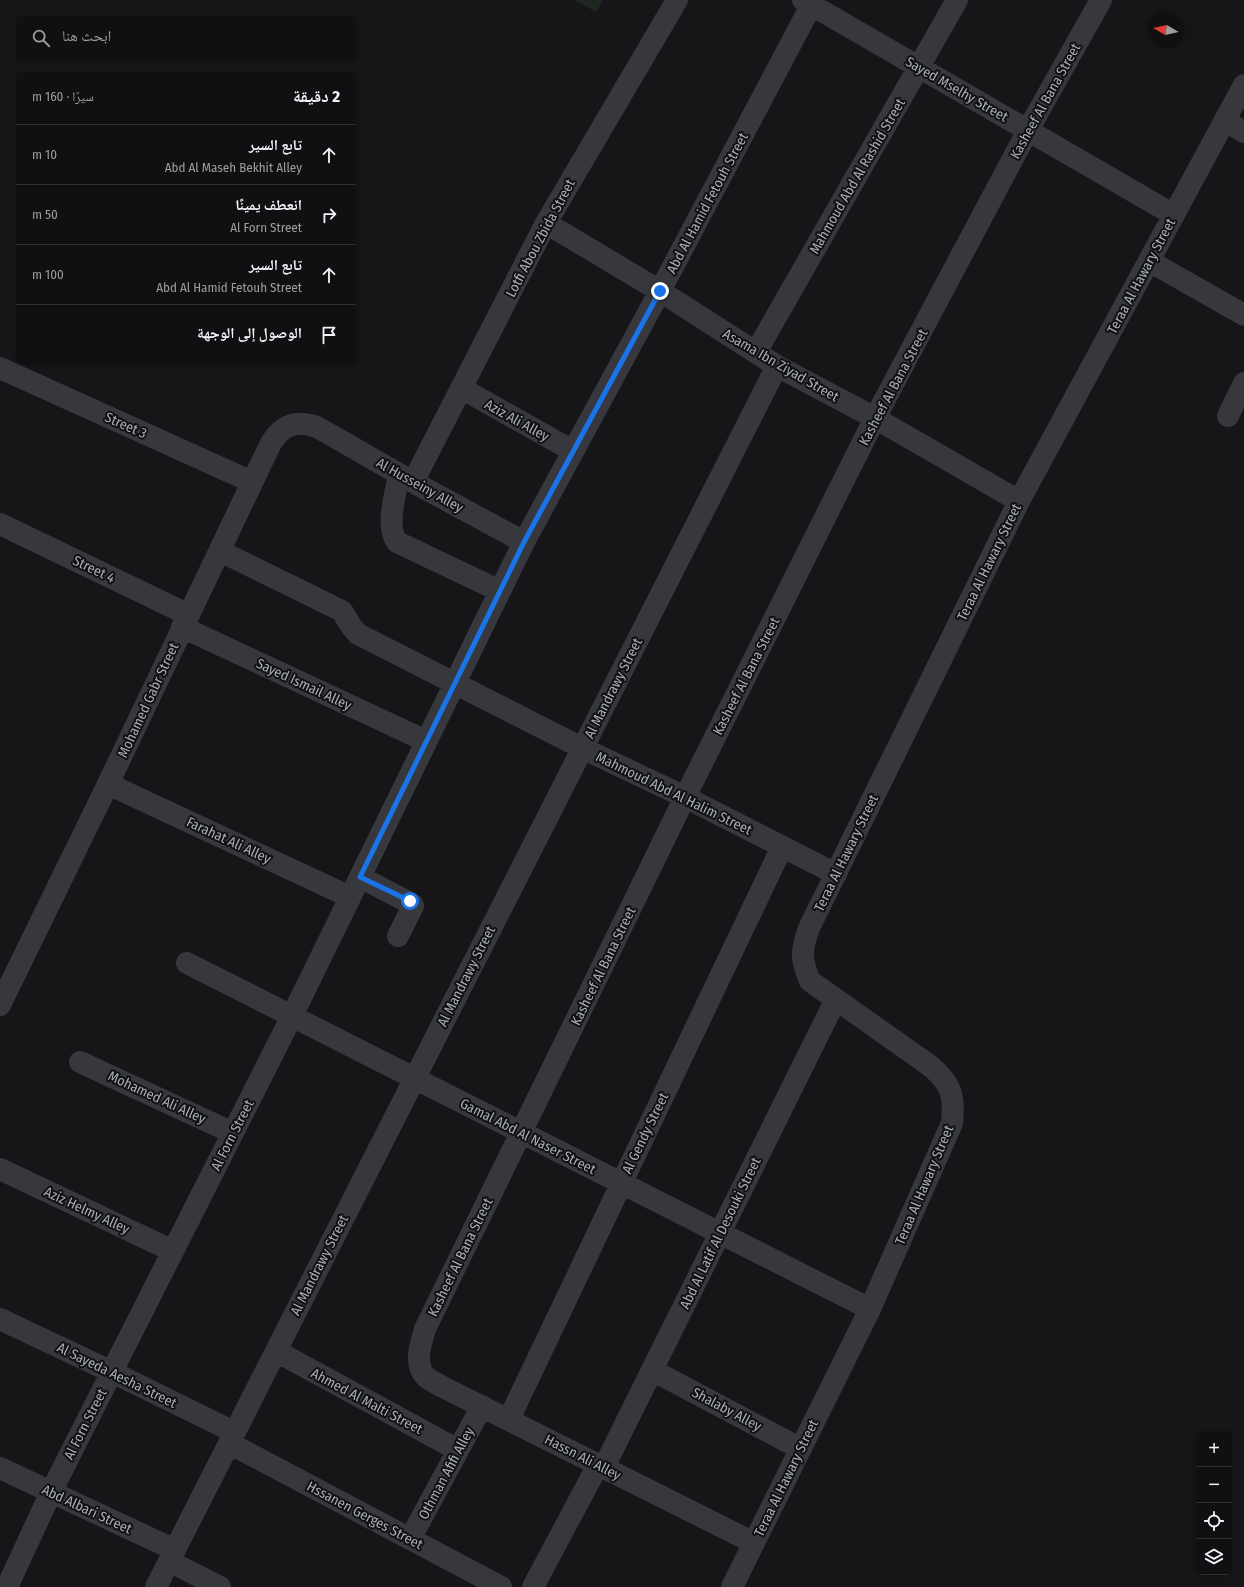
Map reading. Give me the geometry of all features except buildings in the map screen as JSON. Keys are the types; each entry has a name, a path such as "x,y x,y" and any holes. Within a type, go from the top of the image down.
{"street":[{"name":"Lotfi Abou Zbida Street","path":"500,591 397,542 392,536 391,525 406,478 461,388 546,223 676,0"},
{"name":"Mahmoud Abd Al Rashid Street","path":"756,352 958,0"},
{"name":"Kasheef Al Bana Street","path":"419,1363 419,1348 426,1329 685,798 875,418 1028,130 1101,0"},
{"name":"Sayed Mselhy Street","path":"809,2 1174,215"},
{"name":"Abd Al Hamid Fetouh Street","path":"455,683 524,542 660,291 809,2"},
{"name":"Teraa Al Hawary Street","path":"732,1587 870,1309 952,1123 954,1107 950,1090 942,1076 929,1065 810,981 803,964 803,946 805,940 1019,501 1244,85"},
{"path":"1225,121 1244,132"},
{"name":"Asama Ibn Ziyad Street","path":"546,223 660,291 777,366 875,418 1019,501"},
{"path":"1149,261 1244,315"},
{"name":"Al Mandrawy Street","path":"156,1587 777,366"},
{"name":"Street 3","path":"0,368 252,482"},
{"path":"1228,416 1244,384"},
{"name":"Aziz Ali Alley","path":"461,388 573,451"},
{"name":"Mohamed Gabr Street","path":"0,1005 108,784 271,443 276,434 285,427 296,424 306,424 317,427"},
{"name":"Al Husseiny Alley","path":"317,427 406,478 524,542"},
{"name":"Street 4","path":"0,524 186,621"},
{"name":"Mahmoud Abd Al Halim Street","path":"220,551 342,611 358,634 582,748 836,874"},
{"name":"Sayed Ismail Alley","path":"186,621 426,741"},
{"name":"Al Forn Street","path":"7,1587 51,1492 292,1016 455,683"},
{"name":"Farahat Ali Alley","path":"108,784 350,897"},
{"name":"Al Gendy Street","path":"509,1420 782,846"},
{"path":"360,877 412,904 398,936"},
{"name":"Gamal Abd Al Naser Street","path":"187,963 870,1309"},
{"name":"Abd Al Latif Al Desouki Street","path":"533,1587 601,1466 652,1370 836,999"},
{"name":"Mohamed Ali Alley","path":"80,1062 233,1133"},
{"name":"Aziz Helmy Alley","path":"0,1169 173,1251"},
{"name":"Al Sayeda Aesha Street","path":"0,1319 112,1372 232,1438"},
{"name":"Ahmed Al Malti Street","path":"276,1352 458,1450"},
{"name":"Hassn Ali Alley","path":"419,1363 426,1377 754,1543"},
{"name":"Shalaby Alley","path":"652,1370 801,1448"},
{"name":"Othman Afifi Alley","path":"410,1539 482,1406"},
{"name":"Hssanen Gerges Street","path":"232,1438 410,1539 501,1587"},
{"name":"Abd Albari Street","path":"0,1468 51,1492 172,1556 220,1587"}],"shaded area":[{"path":"574,0 603,0 596,12"}],"route":[{"path":"410,901 360,877 524,542 660,291"}]}
